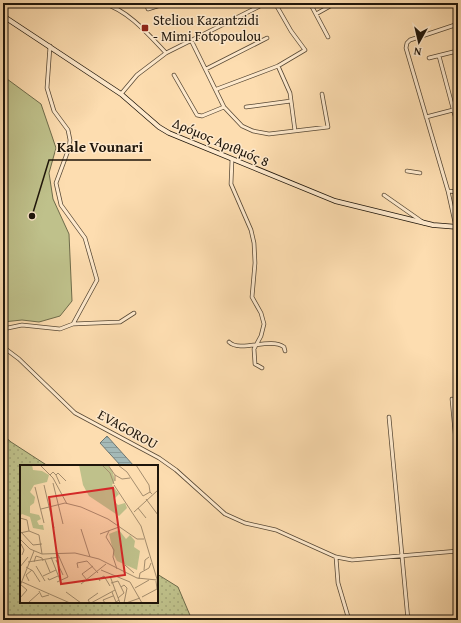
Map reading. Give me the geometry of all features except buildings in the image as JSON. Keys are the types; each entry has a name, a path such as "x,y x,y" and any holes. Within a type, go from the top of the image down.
{"street":[{"path":"102,3 108,4 141,27 166,54"},
{"path":"146,3 148,8 168,3"},
{"path":"121,94 137,75 166,54 266,3"},
{"path":"217,89 278,66 304,50 275,3"},
{"path":"310,3 328,37"},
{"path":"316,14 332,5"},
{"name":"Δρόμος Αριθμός 8","path":"3,16 121,94 159,127 169,133 335,201 424,223 457,227"},
{"path":"457,227 448,191 406,48 407,43 410,40 458,24"},
{"path":"206,69 267,38"},
{"path":"191,40 217,89 224,107 242,126 253,131 269,134 328,127 322,94"},
{"path":"50,46 47,88 54,112 68,130 70,140 69,148 56,183 64,210 85,238 91,265 97,280 73,324"},
{"path":"429,58 453,52"},
{"path":"439,56 458,127"},
{"path":"278,66 291,101 295,131"},
{"path":"174,75 197,115 202,116 224,107"},
{"path":"246,107 291,101"},
{"path":"426,117 453,110"},
{"path":"232,158 231,184 251,230 254,243 255,263 252,297 261,313 264,324 261,336 254,349 254,361 262,368"},
{"path":"407,171 420,173"},
{"path":"448,191 458,192"},
{"path":"384,195 424,223"},
{"path":"3,329 22,325 60,329 73,324 120,322 134,313"},
{"path":"229,342 234,344 256,345 262,343 279,345 284,347 285,351"},
{"name":"EVAGOROU","path":"3,347 19,360 75,413 159,458 176,470 225,514 245,523 276,530 336,558 352,560 402,557 458,551"},
{"path":"452,399 458,464"},
{"path":"389,417 408,620"},
{"path":"336,558 338,583 349,620"}],"green space":[{"path":"3,76 41,104 56,148 49,173 53,199 69,234 72,301 60,316 39,322 22,320 3,322"},
{"path":"3,435 11,442 46,465 20,465 20,603 158,603 158,575 178,587 192,620 3,620"}],"shaded area":[{"path":"107,436 133,465 120,465 100,443"}],"place":[{"name":"Steliou Kazantzidi - Mimi Fotopoulou","path":"145,28"},
{"name":"Kale Vounari","path":"32,216"}]}
